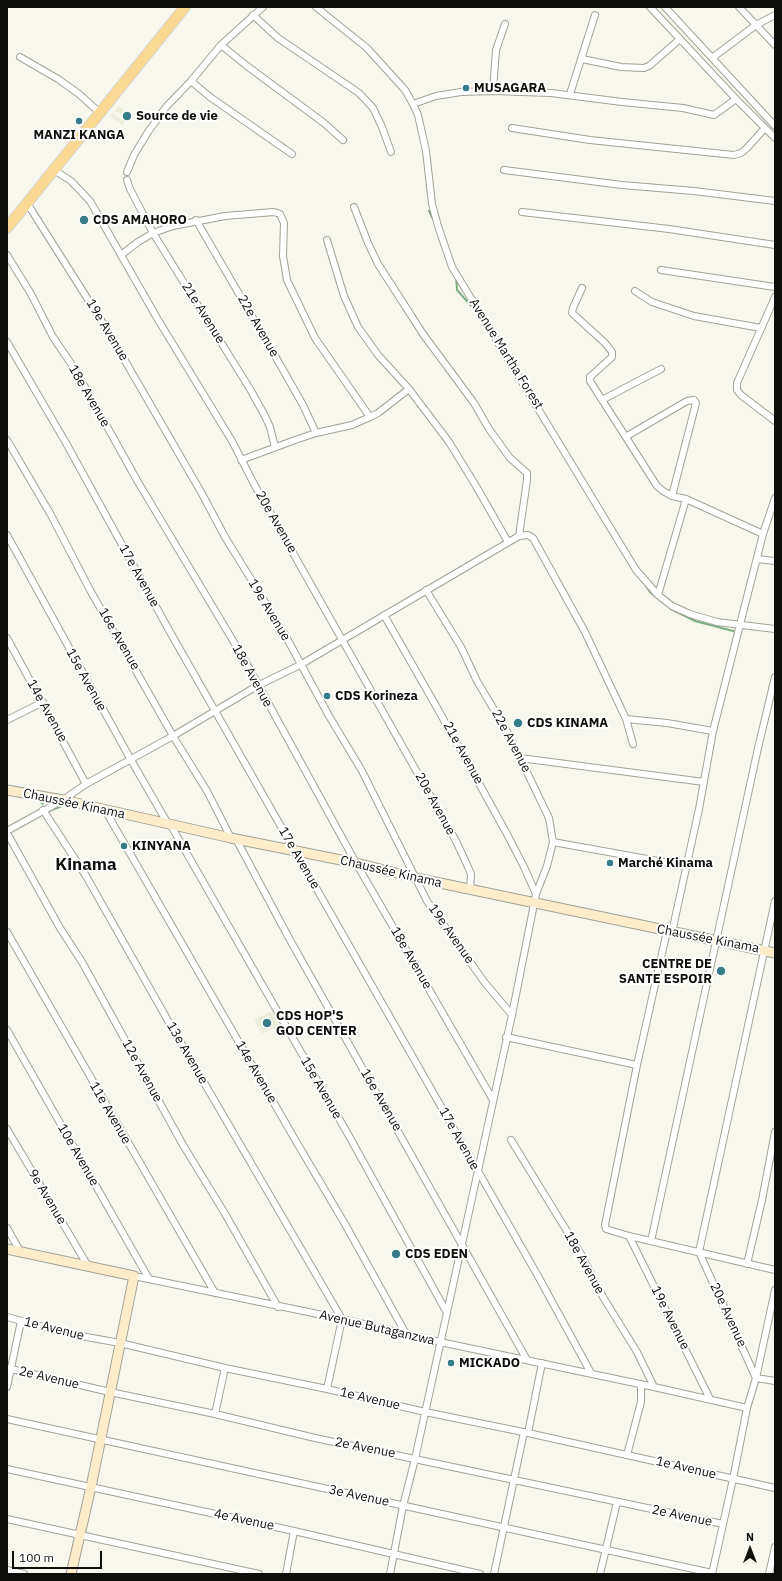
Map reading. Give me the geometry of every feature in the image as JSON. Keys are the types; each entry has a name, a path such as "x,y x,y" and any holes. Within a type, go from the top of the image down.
{"main road":[{"path":"7,228 185,7"}],"street":[{"path":"127,172 134,155 166,107 191,81 221,45 263,7"},
{"name":"Avenue Martha Forest","path":"316,7 368,48 405,90 413,104 418,115 426,151 432,204 452,267 636,570 658,595 672,606 690,614 717,622 739,626 775,629"},
{"path":"650,7 736,99 775,138"},
{"path":"665,7 775,126"},
{"path":"739,7 775,45"},
{"path":"712,58 756,25 775,14"},
{"path":"253,15 278,38 359,93 373,108 391,152"},
{"path":"570,94 595,15"},
{"path":"493,91 496,50 505,24"},
{"path":"582,59 621,67 644,68 649,66 680,39"},
{"path":"221,45 324,123 343,140"},
{"path":"20,57 58,79 100,112"},
{"path":"191,81 222,106 292,154"},
{"path":"413,104 448,93 493,91 570,94 622,102 683,108 714,115 736,99"},
{"path":"512,128 590,140 734,155 741,153 747,148 765,128"},
{"name":"20e Avenue","path":"54,170 71,180 90,200 157,318 232,441 241,460 462,854 471,874 470,890"},
{"path":"504,170 622,185 694,191 775,201"},
{"name":"21e Avenue","path":"127,180 130,189 153,233 250,389 270,427 275,447"},
{"name":"19e Avenue","path":"27,203 106,328 201,492 225,537 284,633 300,665 362,771 428,901 485,983 512,1015"},
{"path":"354,207 378,264 402,302 470,397 489,429 510,458 526,473 527,480 519,536"},
{"path":"121,255 153,233 196,220 267,212 280,214 284,223 283,256 287,280 315,338 370,417"},
{"path":"522,212 629,224 775,245"},
{"name":"22e Avenue","path":"196,220 303,405 316,433"},
{"path":"327,240 344,296 358,328 378,355 409,389 449,442 508,542"},
{"name":"18e Avenue","path":"7,255 31,294 53,337 76,371 138,482 244,659 356,863 493,1100"},
{"path":"661,270 775,288"},
{"path":"582,288 572,313 605,343 612,352 612,357 590,377 590,381 657,486 672,496 686,499 763,534"},
{"path":"635,291 652,302 694,316 761,328"},
{"path":"775,297 737,383 738,390 741,395 775,421"},
{"name":"17e Avenue","path":"7,342 66,443 151,598 294,851 538,1276 591,1373"},
{"path":"602,400 661,369"},
{"path":"241,460 316,433 352,424 370,417 378,413 409,389"},
{"path":"626,436 687,401 694,400 696,403 672,496"},
{"name":"16e Avenue","path":"7,440 51,515 90,590 173,736 207,790 527,1360"},
{"path":"658,595 686,499"},
{"path":"774,501 763,534 758,559 739,626 713,731 686,866 637,1065 605,1225 606,1229 629,1236 775,1270"},
{"name":"15e Avenue","path":"7,534 131,760 349,1136 446,1311"},
{"path":"7,833 44,812 86,784 131,760 258,686 300,665 519,536 528,535 533,538 585,632 626,719 632,744"},
{"path":"758,559 775,561"},
{"name":"22e Avenue","path":"390,1574 446,1311 512,1015 535,898 547,866 553,842 549,818 509,735 426,590"},
{"name":"21e Avenue","path":"384,615 507,834 524,867 535,898"},
{"name":"14e Avenue","path":"7,638 43,702 86,784"},
{"path":"651,1241 758,748 775,677"},
{"path":"7,720 43,702"},
{"path":"626,719 667,723 713,731"},
{"path":"520,758 704,782"},
{"name":"Chaussée Kinama","path":"7,790 63,800 234,839 356,863 470,890 535,898 669,931 775,953"},
{"name":"14e Avenue","path":"105,810 345,1224 406,1334"},
{"name":"13e Avenue","path":"44,812 86,876 171,1026 342,1319"},
{"name":"12e Avenue","path":"7,833 48,908 82,962 183,1145 224,1212 278,1307"},
{"path":"553,842 686,866"},
{"path":"699,1252 760,976 763,950 775,901"},
{"name":"11e Avenue","path":"7,932 215,1293"},
{"name":"10e Avenue","path":"7,1030 148,1280"},
{"path":"506,1037 637,1065"},
{"name":"9e Avenue","path":"7,1129 88,1266"},
{"path":"748,1264 775,1132"},
{"name":"18e Avenue","path":"511,1140 581,1254 603,1297 637,1352 654,1387"},
{"path":"7,1228 20,1251"},
{"name":"19e Avenue","path":"629,1236 710,1399"},
{"name":"Avenue Butaganzwa","path":"7,1248 148,1280 342,1319 440,1342 591,1373 747,1408"},
{"name":"20e Avenue","path":"699,1252 756,1378"},
{"path":"71,1574 91,1487 134,1276"},
{"path":"712,1574 747,1408 756,1378 775,1290"},
{"name":"1e Avenue","path":"7,1317 70,1334 775,1488"},
{"path":"327,1389 342,1319"},
{"path":"7,1387 9,1368 21,1321"},
{"path":"494,1574 542,1363"},
{"name":"2e Avenue","path":"9,1368 315,1438 723,1524"},
{"path":"215,1414 225,1368"},
{"path":"756,1378 775,1381"},
{"path":"627,1455 641,1402 641,1384"},
{"name":"3e Avenue","path":"7,1419 712,1574"},
{"name":"4e Avenue","path":"7,1470 294,1531 480,1574"},
{"path":"600,1574 617,1502"},
{"path":"7,1519 259,1574"},
{"path":"286,1574 294,1531"},
{"path":"769,1574 775,1547"},
{"path":"7,1570 24,1574"}],"shaded area":[{"name":"Source de vie","path":"119,106 131,116 122,125 110,116 113,113 122,120 125,117 115,111"},
{"name":"CDS HOP'S GOD CENTER","path":"272,1011 279,1025 262,1034 254,1020"}],"waterway":[{"path":"429,211 433,219"},
{"path":"456,276 457,290 474,309"},
{"path":"644,583 650,592 657,598"},
{"path":"671,609 695,621 737,632"},
{"path":"37,799 43,804"},
{"path":"49,811 67,804"}],"place":[{"name":"MUSAGARA","path":"466,88"},
{"name":"Source de vie","path":"127,116"},
{"name":"MANZI KANGA","path":"79,121"},
{"name":"CDS AMAHORO","path":"84,220"},
{"name":"CDS Korineza","path":"327,696"},
{"name":"CDS KINAMA","path":"518,723"},
{"name":"KINYANA","path":"124,846"},
{"name":"Marché Kinama","path":"610,863"},
{"name":"CENTRE DE SANTE ESPOIR","path":"721,971"},
{"name":"CDS HOP'S GOD CENTER","path":"267,1023"},
{"name":"CDS EDEN","path":"396,1254"},
{"name":"MICKADO","path":"451,1363"}],"district":[{"name":"Kinama","path":"86,865"}]}
